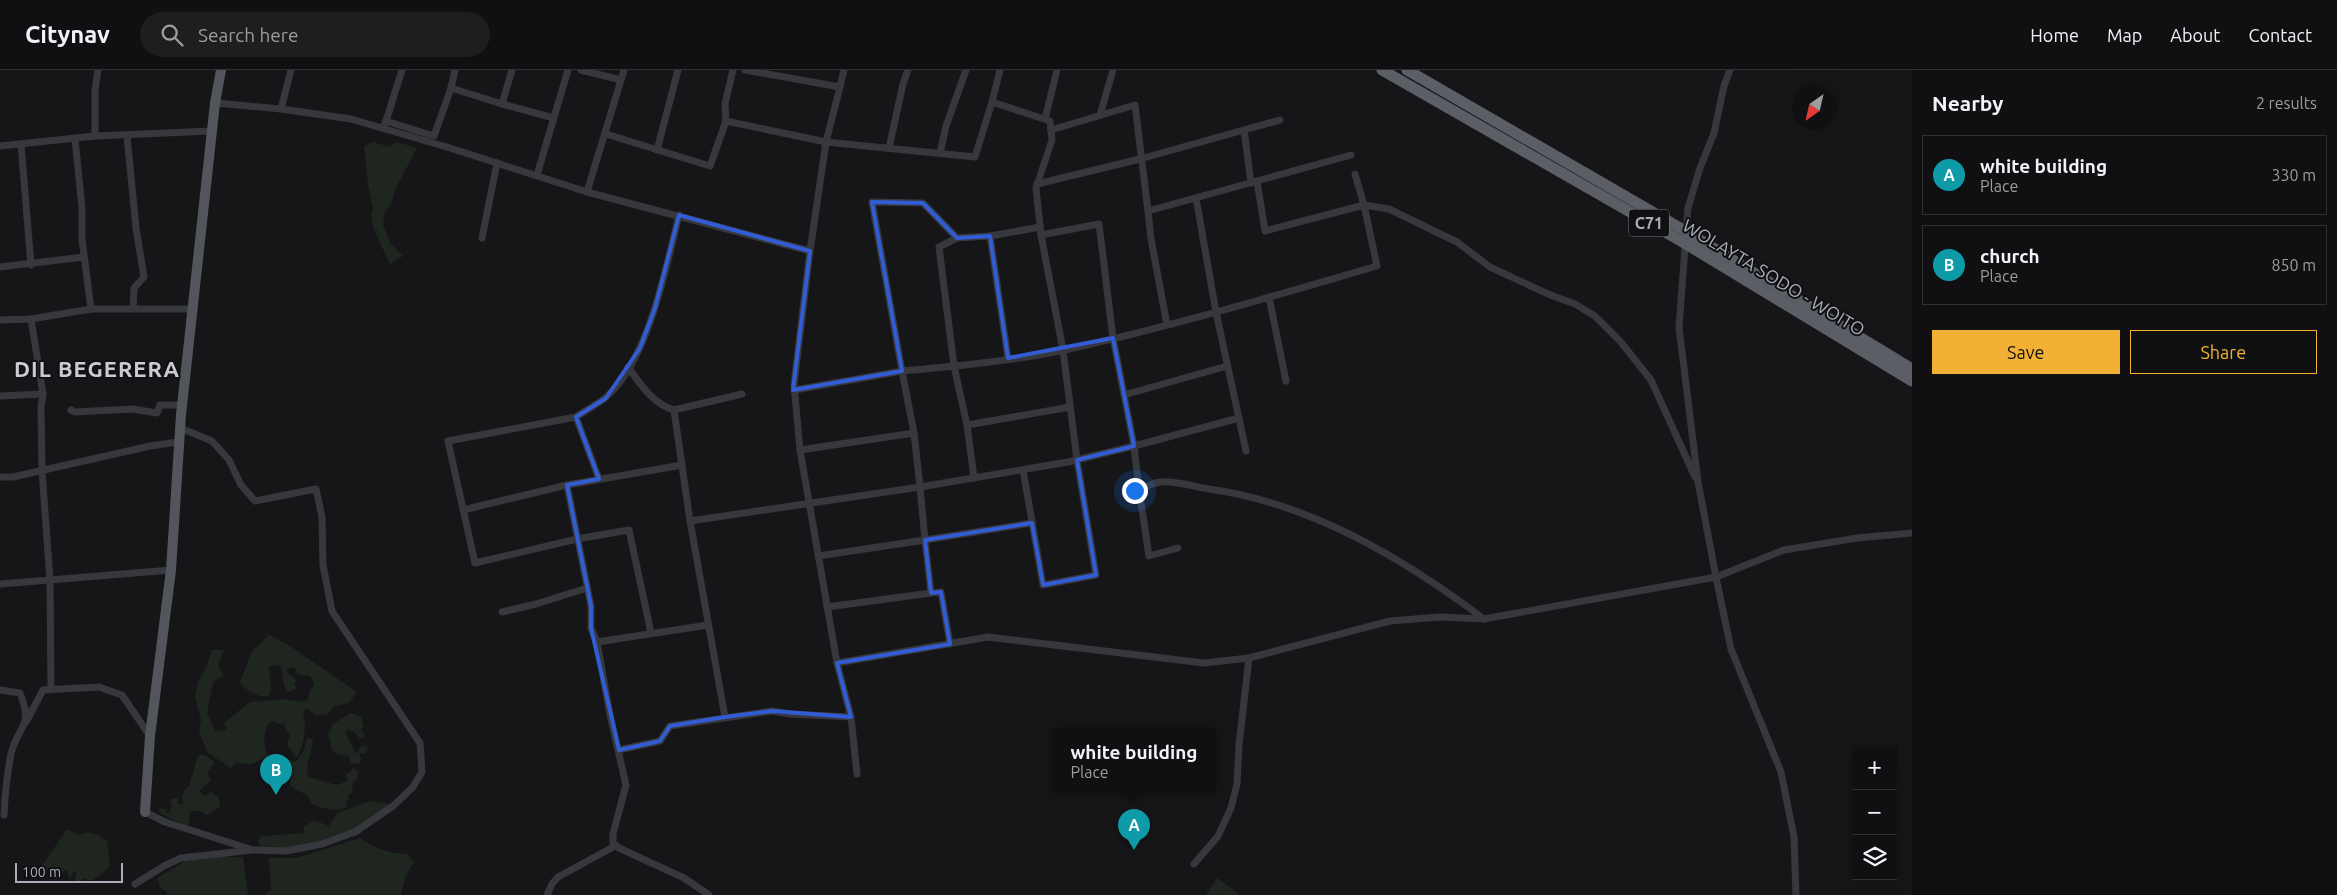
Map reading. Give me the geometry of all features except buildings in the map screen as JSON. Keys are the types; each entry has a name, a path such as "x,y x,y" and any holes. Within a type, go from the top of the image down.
{"highway":[{"name":"WOLAYTA SODO - WOITO","path":"1382,70 1686,244 1912,381"},
{"name":"WOLAYTA SODO - WOITO","path":"1407,70 1687,232 1912,369"}],"main road":[{"path":"146,812 150,736 171,570 178,442 194,309 195,276 214,103 221,70"}],"street":[{"path":"95,136 95,90 98,70"},
{"path":"281,109 291,70"},
{"path":"384,124 402,70"},
{"path":"214,103 334,116 384,124 434,136 451,88 455,70"},
{"path":"502,104 512,70"},
{"path":"537,175 568,70"},
{"path":"581,70 621,80"},
{"path":"587,192 624,70"},
{"path":"656,150 678,70"},
{"path":"606,134 710,166 726,121 725,104 733,70"},
{"path":"745,70 778,73 840,87"},
{"path":"844,70 826,142 810,251 794,384 800,450 837,664 851,717 857,774"},
{"path":"890,148 903,84 908,70"},
{"path":"940,154 946,126 966,70"},
{"path":"726,121 826,142 975,157 1000,70"},
{"path":"1045,119 1057,70"},
{"path":"1100,115 1113,70"},
{"path":"1730,70 1724,86 1714,133 1700,168 1688,208 1678,327 1698,482 1716,577 1731,649 1781,772 1794,838 1796,895"},
{"path":"451,88 554,118"},
{"path":"992,102 1050,120 1052,140 1037,184 1041,231 1063,350 1076,460 1096,576 1043,585 1024,470"},
{"path":"1051,130 1135,104 1140,159 1151,239 1167,325"},
{"path":"1037,184 1140,159 1280,120"},
{"path":"384,124 587,192 810,251"},
{"path":"1244,130 1265,232 1364,205 1389,209 1457,242 1490,267 1548,294 1575,304 1595,316 1620,341 1651,380 1698,482"},
{"path":"0,146 95,136 212,131"},
{"path":"127,136 136,228 144,277 134,288 133,308"},
{"path":"75,139 82,201 82,239 91,309"},
{"path":"21,144 31,265"},
{"path":"1148,211 1352,155"},
{"path":"482,238 497,163"},
{"path":"795,390 902,371 954,366 1063,350 1216,312 1377,266 1364,205 1355,174"},
{"path":"1196,198 1216,312 1246,451"},
{"path":"931,593 914,433 872,202 923,203 957,238"},
{"path":"651,633 629,530 577,539 475,563 448,441 576,417 606,398 640,348 655,308 679,215"},
{"path":"974,478 967,425 954,366 938,247 957,238 1100,224 1112,338 1134,446 1149,556 1178,548"},
{"path":"990,236 1008,358"},
{"path":"0,267 31,265 84,257"},
{"path":"1269,297 1286,381"},
{"path":"0,320 31,319 91,309 194,309"},
{"path":"31,319 43,394 40,407 42,471 50,580 51,690"},
{"path":"1124,395 1227,366"},
{"path":"628,367 642,387 654,399 664,407 674,410 742,394"},
{"path":"0,396 43,394"},
{"path":"71,410 75,412 132,409 157,413 160,405 182,405"},
{"path":"967,425 1070,407"},
{"path":"674,410 690,521 725,717"},
{"path":"576,417 599,479"},
{"path":"690,521 1024,470 1134,446 1238,418"},
{"path":"135,884 180,858 253,850 295,849 322,844 355,832 393,806 414,787 422,772 420,743 332,612 323,565 322,518 316,489 255,501 241,485 229,460 212,441 180,428"},
{"path":"800,450 914,433"},
{"path":"0,477 13,478 150,446 178,442"},
{"path":"463,510 567,485 682,466"},
{"path":"1139,489 1162,482 1171,483 1245,494 1299,512 1387,554 1445,590 1484,619"},
{"path":"567,485 591,606 591,628 597,642 610,715 626,785 613,834 615,846"},
{"path":"818,556 1032,523"},
{"path":"837,664 988,637 1204,663 1250,658 1390,621 1440,617 1484,619 1716,577 1784,550 1857,538 1912,533"},
{"path":"0,584 171,570"},
{"path":"502,612 587,588"},
{"path":"827,607 941,592 950,644"},
{"path":"597,642 708,625"},
{"path":"1194,864 1218,836 1233,800 1237,784 1239,745 1250,658"},
{"path":"4,815 6,784 12,751 43,690 99,687 122,694 150,736"},
{"path":"0,690 20,693 26,708 26,722"},
{"path":"619,750 660,741 670,726 725,717 772,711 790,714 851,717"},
{"path":"146,812 165,822 253,850"},
{"path":"547,895 558,877 615,846"},
{"path":"615,846 684,878 709,895"}],"highlighted area":[{"path":"872,202 923,203 957,238 990,236 1008,358 1113,338 1134,446 1077,460 1096,575 1043,585 1032,523 925,540 931,593 941,592 950,644 837,663 851,717 772,711 725,717 670,726 660,741 619,750 591,628 591,606 567,485 599,479 576,417 606,398 640,348 655,308 679,215 810,251 793,390 902,371"}],"shaded area":[{"path":"373,142 390,147 397,142 417,148 396,188 391,204 385,212 383,225 390,243 403,256 390,264 373,228 371,216 373,208 368,185 364,146"},
{"path":"269,635 287,644 357,692 349,703 334,706 328,714 315,715 307,708 303,712 305,723 304,735 297,758 287,745 290,736 283,723 279,724 272,720 266,728 264,737 268,757 251,764 236,763 231,768 208,753 199,732 201,721 195,696 198,681 207,666 212,649 224,650 218,665 224,676 213,682 207,713 215,731 227,730 224,723 250,702 283,699 301,702 308,700 314,683 310,676 298,674 294,667 287,668 287,672 296,680 294,685 297,688 288,692 284,686 281,666 278,665 269,667 271,688 269,696 257,695 249,691 240,682 252,651"},
{"path":"351,713 361,717 364,728 361,729 365,736 360,739 355,732 347,729 345,732 356,754 362,745 364,747 366,745 368,749 365,754 359,753 361,760 358,764 351,763 348,756 337,754 331,749 328,737 329,730 332,728 331,725"},
{"path":"307,738 313,739 307,768 308,777 337,785 347,781 346,774 352,771 352,767 358,772 357,780 354,780 351,789 354,791 348,795 349,799 345,804 347,807 333,810 316,806 312,804 308,796 290,786 292,771 285,769 284,766 290,760 296,762 304,750"},
{"path":"198,755 205,755 215,762 207,773 211,780 199,791 205,796 211,792 219,798 220,806 207,815 201,811 190,811 189,824 186,826 158,812 160,809 167,809 166,812 168,813 172,807 170,799 178,798 178,804 183,804 184,790 189,786"},
{"path":"370,801 389,804 377,816 355,829 330,840 262,850 258,842 261,836 304,833 304,827 314,820 329,826 337,813"},
{"path":"67,829 79,835 87,833 100,836 107,841 110,865 103,873 91,881 84,878 80,883 75,881 76,873 74,871 70,879 66,869 58,878 42,866"},
{"path":"360,838 382,850 407,854 414,862 405,877 401,895 264,895 271,890 269,858 296,858"},
{"path":"220,857 243,857 248,895 167,895 167,892 160,888 158,878 185,861"},
{"path":"1217,878 1239,894 1240,895 1206,895"}],"place":[{"name":"church","path":"276,795"},
{"name":"white building","path":"1134,850"}],"district":[{"name":"DIL BEGERERA","path":"97,368"}]}
